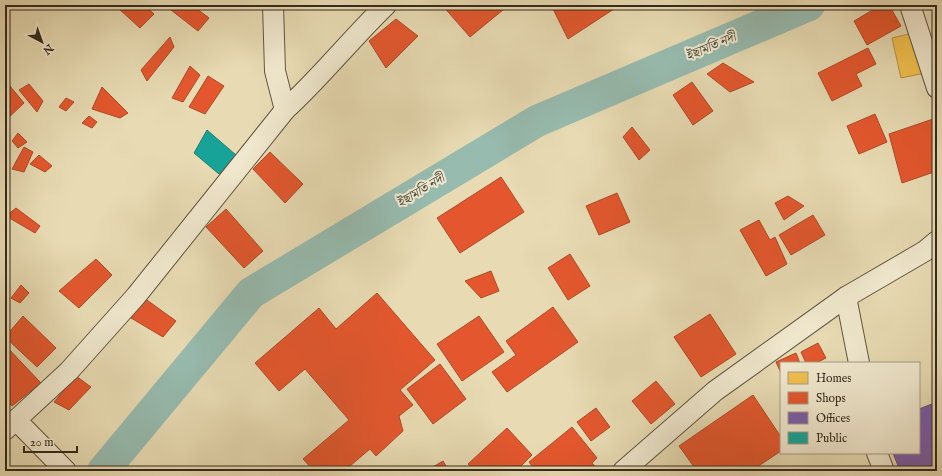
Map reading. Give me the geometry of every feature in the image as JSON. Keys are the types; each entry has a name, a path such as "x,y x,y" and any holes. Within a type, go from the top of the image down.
{"street":[{"path":"273,5 274,71 285,110"},
{"path":"66,471 11,425 69,371 136,296 285,110 306,91 360,30 386,5"},
{"path":"910,5 937,88"},
{"path":"623,471 715,391 846,297 925,251 937,241"},
{"path":"846,297 859,362"},
{"path":"878,454 884,471"}],"building: Homes":[{"path":"913,33 925,73 901,78 892,38"}],"building: Shops":[{"path":"121,5 144,5 154,14 140,28 118,8"},
{"path":"176,5 192,5 209,18 198,31 171,10"},
{"path":"442,5 509,5 470,37"},
{"path":"551,5 620,5 568,39"},
{"path":"881,5 889,5 901,26 867,45 854,21"},
{"path":"396,19 418,36 386,68 369,41"},
{"path":"170,37 174,47 147,81 141,70"},
{"path":"868,48 876,64 856,74 862,86 832,101 818,73"},
{"path":"723,63 754,82 730,92 707,74"},
{"path":"190,66 200,75 183,102 172,98"},
{"path":"208,76 224,86 205,114 189,107"},
{"path":"5,80 24,103 5,121"},
{"path":"692,82 713,111 693,125 673,95"},
{"path":"29,84 43,101 37,112 19,90"},
{"path":"102,87 128,113 120,118 92,109"},
{"path":"66,98 74,102 66,111 59,107"},
{"path":"875,114 887,142 859,154 847,126"},
{"path":"89,116 97,122 92,128 82,123"},
{"path":"936,118 937,171 902,183 889,134"},
{"path":"632,127 650,150 639,160 623,137"},
{"path":"18,133 27,142 18,148 12,141"},
{"path":"24,147 33,152 24,172 12,169"},
{"path":"270,152 303,184 285,203 253,169"},
{"path":"39,155 52,166 45,172 30,164"},
{"path":"501,177 524,212 460,253 437,218"},
{"path":"617,193 630,222 599,235 586,206"},
{"path":"788,196 804,206 784,220 775,203"},
{"path":"16,208 40,226 35,233 6,216"},
{"path":"226,209 263,251 244,268 206,227"},
{"path":"813,215 825,235 791,255 779,235"},
{"path":"759,220 770,240 775,237 787,264 766,276 740,230"},
{"path":"570,254 590,286 568,300 548,268"},
{"path":"96,259 112,275 79,308 59,291"},
{"path":"491,271 499,291 481,298 465,281"},
{"path":"21,285 29,293 20,303 11,298"},
{"path":"377,293 435,360 400,390 413,405 399,416 403,431 376,456 370,449 344,471 314,471 303,459 349,420 305,369 279,391 255,363 319,308 336,329"},
{"path":"144,298 176,321 163,337 126,315"},
{"path":"553,307 578,342 507,392 492,372 516,355 506,341"},
{"path":"710,314 736,354 701,377 674,337"},
{"path":"23,316 56,348 37,367 5,337"},
{"path":"479,316 504,352 462,381 437,344"},
{"path":"818,343 826,358 818,362 806,362 801,352"},
{"path":"5,345 41,383 12,406 5,399"},
{"path":"796,353 800,362 780,362 780,371 776,362"},
{"path":"440,364 466,399 433,424 407,389"},
{"path":"76,376 91,387 69,410 54,402"},
{"path":"656,381 675,404 651,424 632,401"},
{"path":"753,395 780,436 780,452 751,471 697,471 679,446"},
{"path":"596,408 610,427 591,441 577,422"},
{"path":"572,427 597,458 592,463 599,471 536,471 529,462"},
{"path":"507,428 532,455 516,471 475,471 468,464"},
{"path":"443,461 449,471 426,471"}],"building: Offices":[{"path":"937,402 937,471 900,471 893,454 920,454 920,409"}],"building: Public":[{"path":"207,130 236,155 219,174 194,153"}],"waterway":[{"name":"ইছামতি নদী","path":"103,471 251,293 537,121 809,5"}]}
